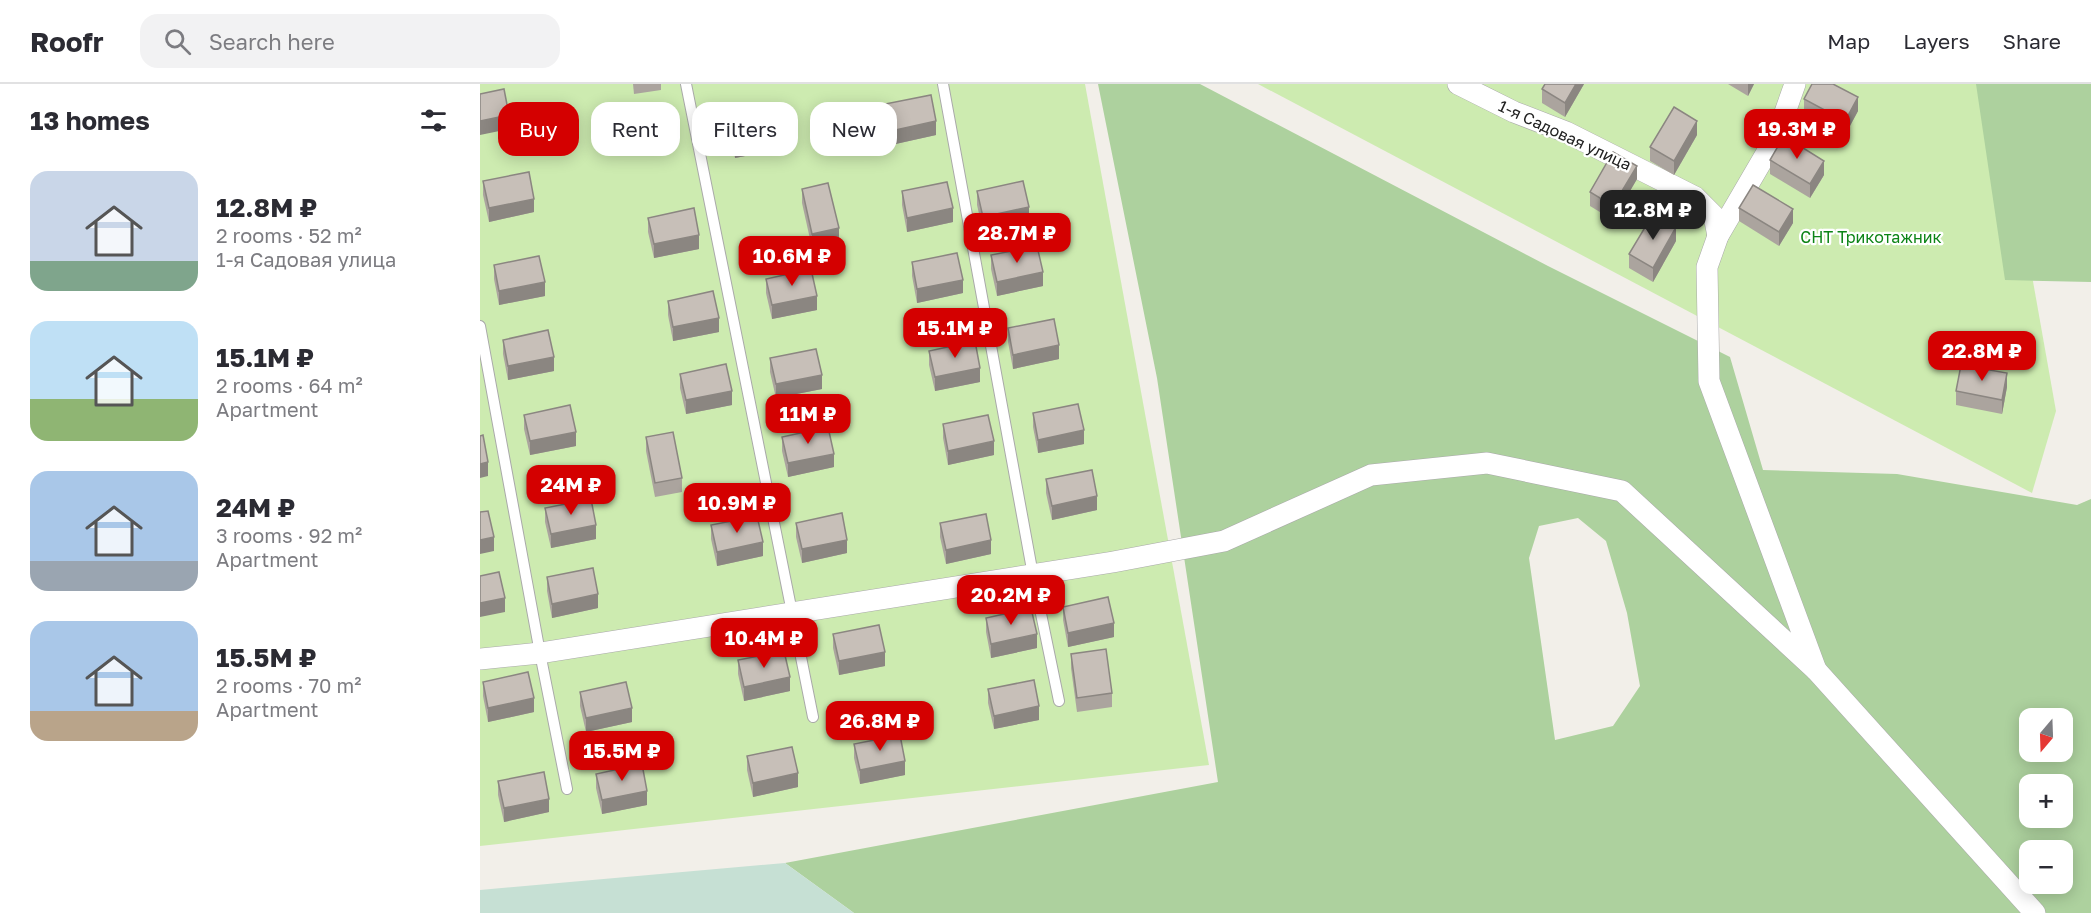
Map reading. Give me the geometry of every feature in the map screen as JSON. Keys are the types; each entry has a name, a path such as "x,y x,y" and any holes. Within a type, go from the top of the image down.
{"street":[{"name":"1-я Садовая улица","path":"1458,84 1514,112 1566,132 1695,197 1714,216 1718,236"},
{"path":"1795,84 1777,135 1718,236 1707,267 1708,381 1816,670"},
{"path":"480,659 540,653 791,613 1224,540 1371,475 1487,463 1622,491 1816,670 2035,913"}],"lane":[{"path":"686,84 813,717"},
{"path":"943,84 1033,574 1059,701"},
{"path":"480,326 567,789"}],"green space":[{"path":"480,84 1085,84 1209,765 480,846"},
{"path":"1098,84 1200,84 1548,266 1730,357 1763,470 1897,474 2077,505 2091,499 2091,913 854,913 785,863 1218,782 1157,378","holes":["1578,518 1606,541 1627,613 1640,686 1613,726 1555,740 1529,558 1539,526"]},
{"name":"СНТ Трикотажник","path":"1258,84 1998,84 2056,411 2032,493"},
{"path":"1976,84 2091,84 2091,282 2005,280"},
{"path":"785,863 854,913 480,913 480,890"}],"building":[{"path":"1545,84 1576,84 1565,103 1542,89"},
{"path":"1812,84 1833,84 1858,97 1845,121 1804,99"},
{"path":"504,89 506,102 498,102 498,117 480,121 480,94"},
{"path":"931,95 936,121 897,130 895,102"},
{"path":"1674,107 1697,121 1674,161 1650,147"},
{"path":"1784,136 1824,161 1810,184 1770,160"},
{"path":"1613,152 1637,166 1613,206 1590,192"},
{"path":"529,172 534,199 489,208 483,181"},
{"path":"1023,181 1029,207 983,217 977,191"},
{"path":"947,182 953,208 907,218 902,191"},
{"path":"828,183 839,228 812,234 802,189"},
{"path":"1753,185 1793,209 1779,232 1739,208"},
{"path":"694,208 699,235 654,244 648,218"},
{"path":"1653,214 1676,227 1653,268 1629,254"},
{"path":"1037,246 1043,272 997,282 991,255"},
{"path":"957,253 963,280 917,289 912,262"},
{"path":"539,256 545,282 499,291 494,265"},
{"path":"811,269 817,296 772,305 766,279"},
{"path":"713,291 719,318 673,327 668,301"},
{"path":"1054,319 1059,345 1013,355 1008,328"},
{"path":"548,330 554,357 508,366 503,340"},
{"path":"975,341 980,368 935,377 929,351"},
{"path":"816,349 822,375 776,384 770,358"},
{"path":"726,364 732,391 686,400 680,374"},
{"path":"1961,365 2007,373 2002,400 1956,391"},
{"path":"1078,404 1084,430 1038,440 1033,413"},
{"path":"570,405 576,432 530,441 524,415"},
{"path":"988,415 994,441 948,451 943,424"},
{"path":"828,427 834,454 788,463 782,437"},
{"path":"673,432 682,478 655,483 646,437"},
{"path":"483,435 488,462 480,464 480,436"},
{"path":"1092,470 1097,496 1052,506 1046,479"},
{"path":"591,499 596,525 551,534 545,508"},
{"path":"488,511 494,537 480,540 480,512"},
{"path":"842,513 847,540 802,549 796,523"},
{"path":"986,514 991,540 946,550 940,523"},
{"path":"757,516 763,542 717,552 711,525"},
{"path":"593,568 598,594 552,604 547,577"},
{"path":"499,572 505,598 480,603 480,576"},
{"path":"1108,597 1114,623 1068,633 1063,607"},
{"path":"1031,608 1037,634 991,644 986,618"},
{"path":"879,625 885,652 839,661 833,634"},
{"path":"1106,649 1112,693 1077,698 1071,654"},
{"path":"784,651 790,677 744,687 738,660"},
{"path":"528,672 534,698 488,708 483,682"},
{"path":"1034,680 1039,706 994,716 988,689"},
{"path":"626,682 632,708 586,718 580,692"},
{"path":"900,735 905,761 860,770 854,744"},
{"path":"792,747 798,773 753,783 747,756"},
{"path":"642,764 647,791 602,800 596,774"},
{"path":"544,772 549,799 504,808 498,781"}]}
